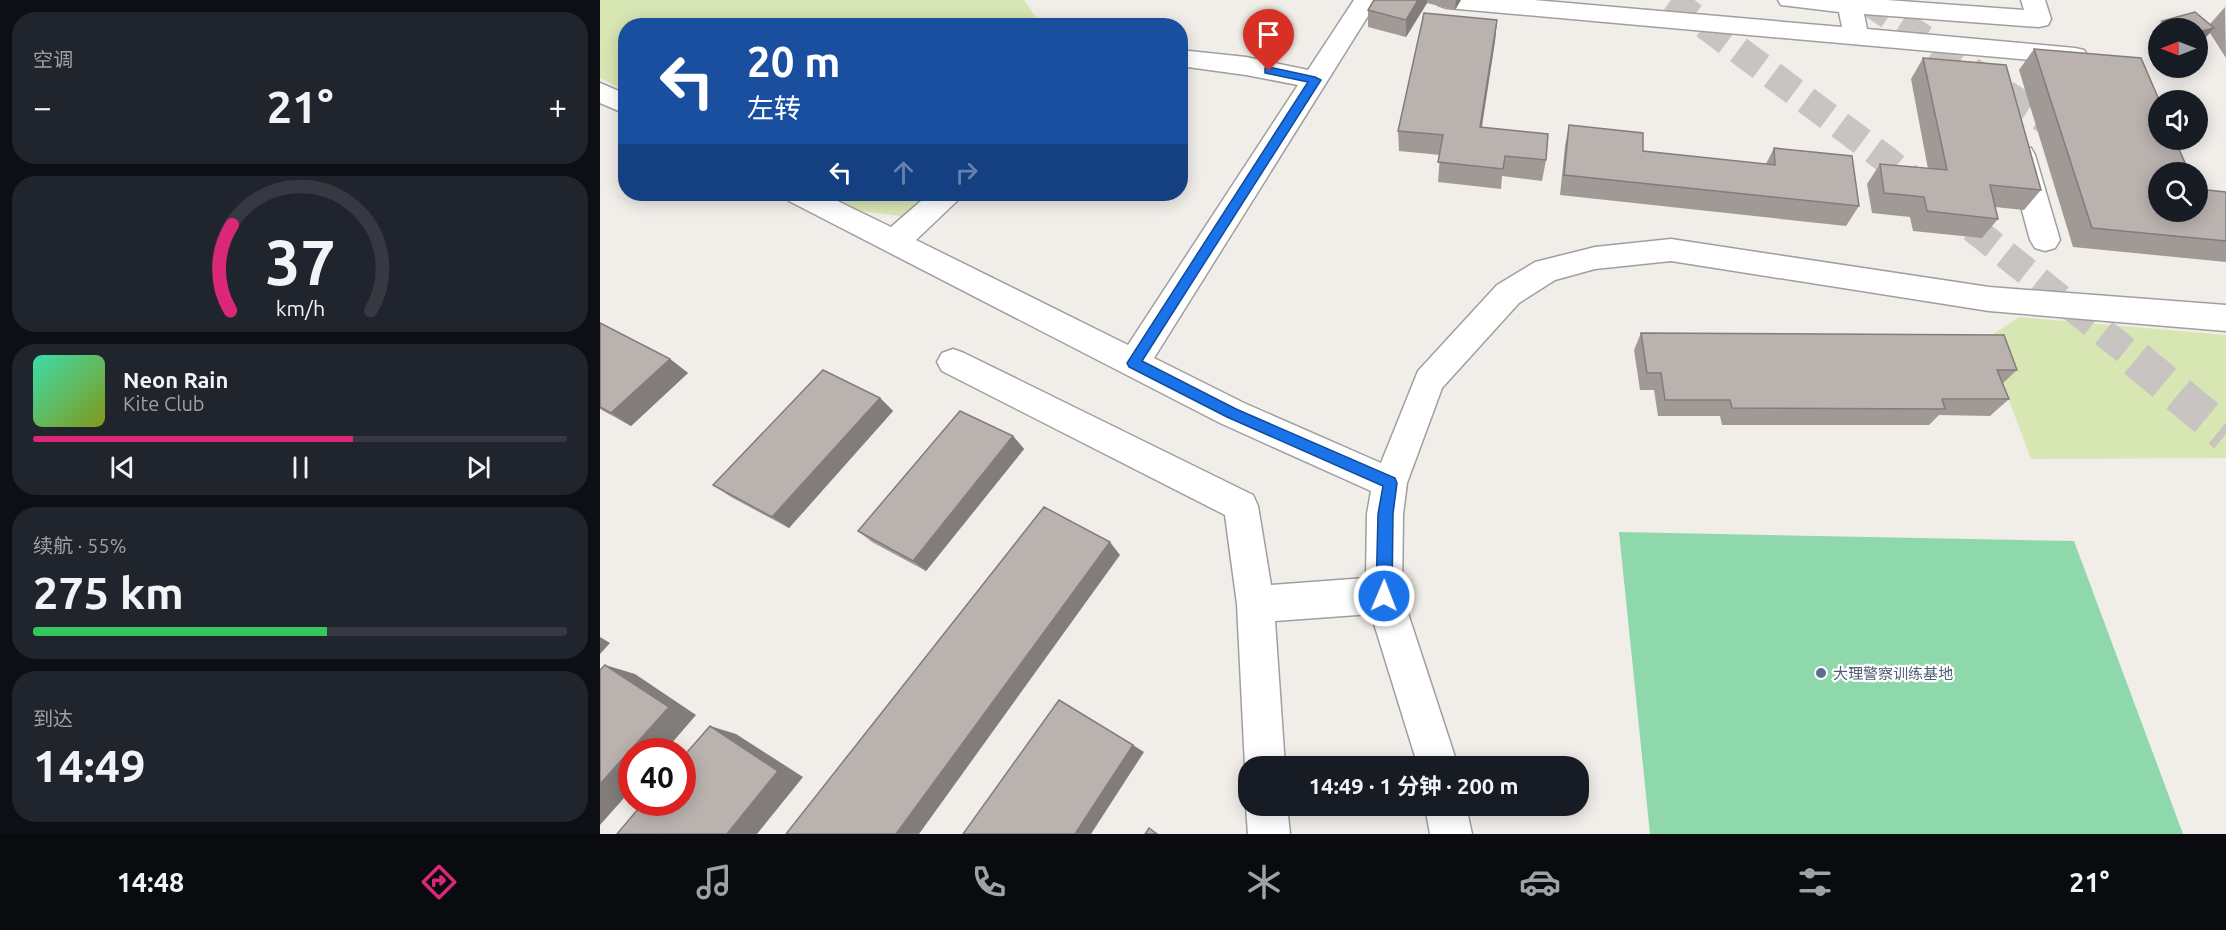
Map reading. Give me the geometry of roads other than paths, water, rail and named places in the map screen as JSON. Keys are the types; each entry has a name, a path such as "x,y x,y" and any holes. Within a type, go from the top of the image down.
{"street":[{"path":"1134,363 1366,0"},
{"path":"1447,0 1521,3 1856,37 1994,60 2102,58"},
{"path":"1790,0 2039,19 2033,0"},
{"path":"1850,5 1856,37"},
{"path":"1188,59 1246,66 1315,80"},
{"path":"600,92 618,101"},
{"path":"2013,127 2045,240"},
{"path":"813,201 1232,413 1390,483"},
{"path":"894,242 939,201"},
{"path":"1436,756 1384,596 1385,514 1390,483 1428,381 1508,294 1546,270 1595,258 1671,250 1989,299 2226,318"},
{"path":"953,362 1241,506 1255,603 1264,756"},
{"path":"1255,603 1384,596"},
{"path":"1268,816 1269,834"},
{"path":"1448,816 1451,834"}],"tunnel":[{"path":"1671,0 1883,157 2138,360"},
{"path":"1866,0 2069,136"},
{"path":"2136,359 2226,434"}],"place":[{"name":"大理警察训练基地","path":"1821,673"}]}
